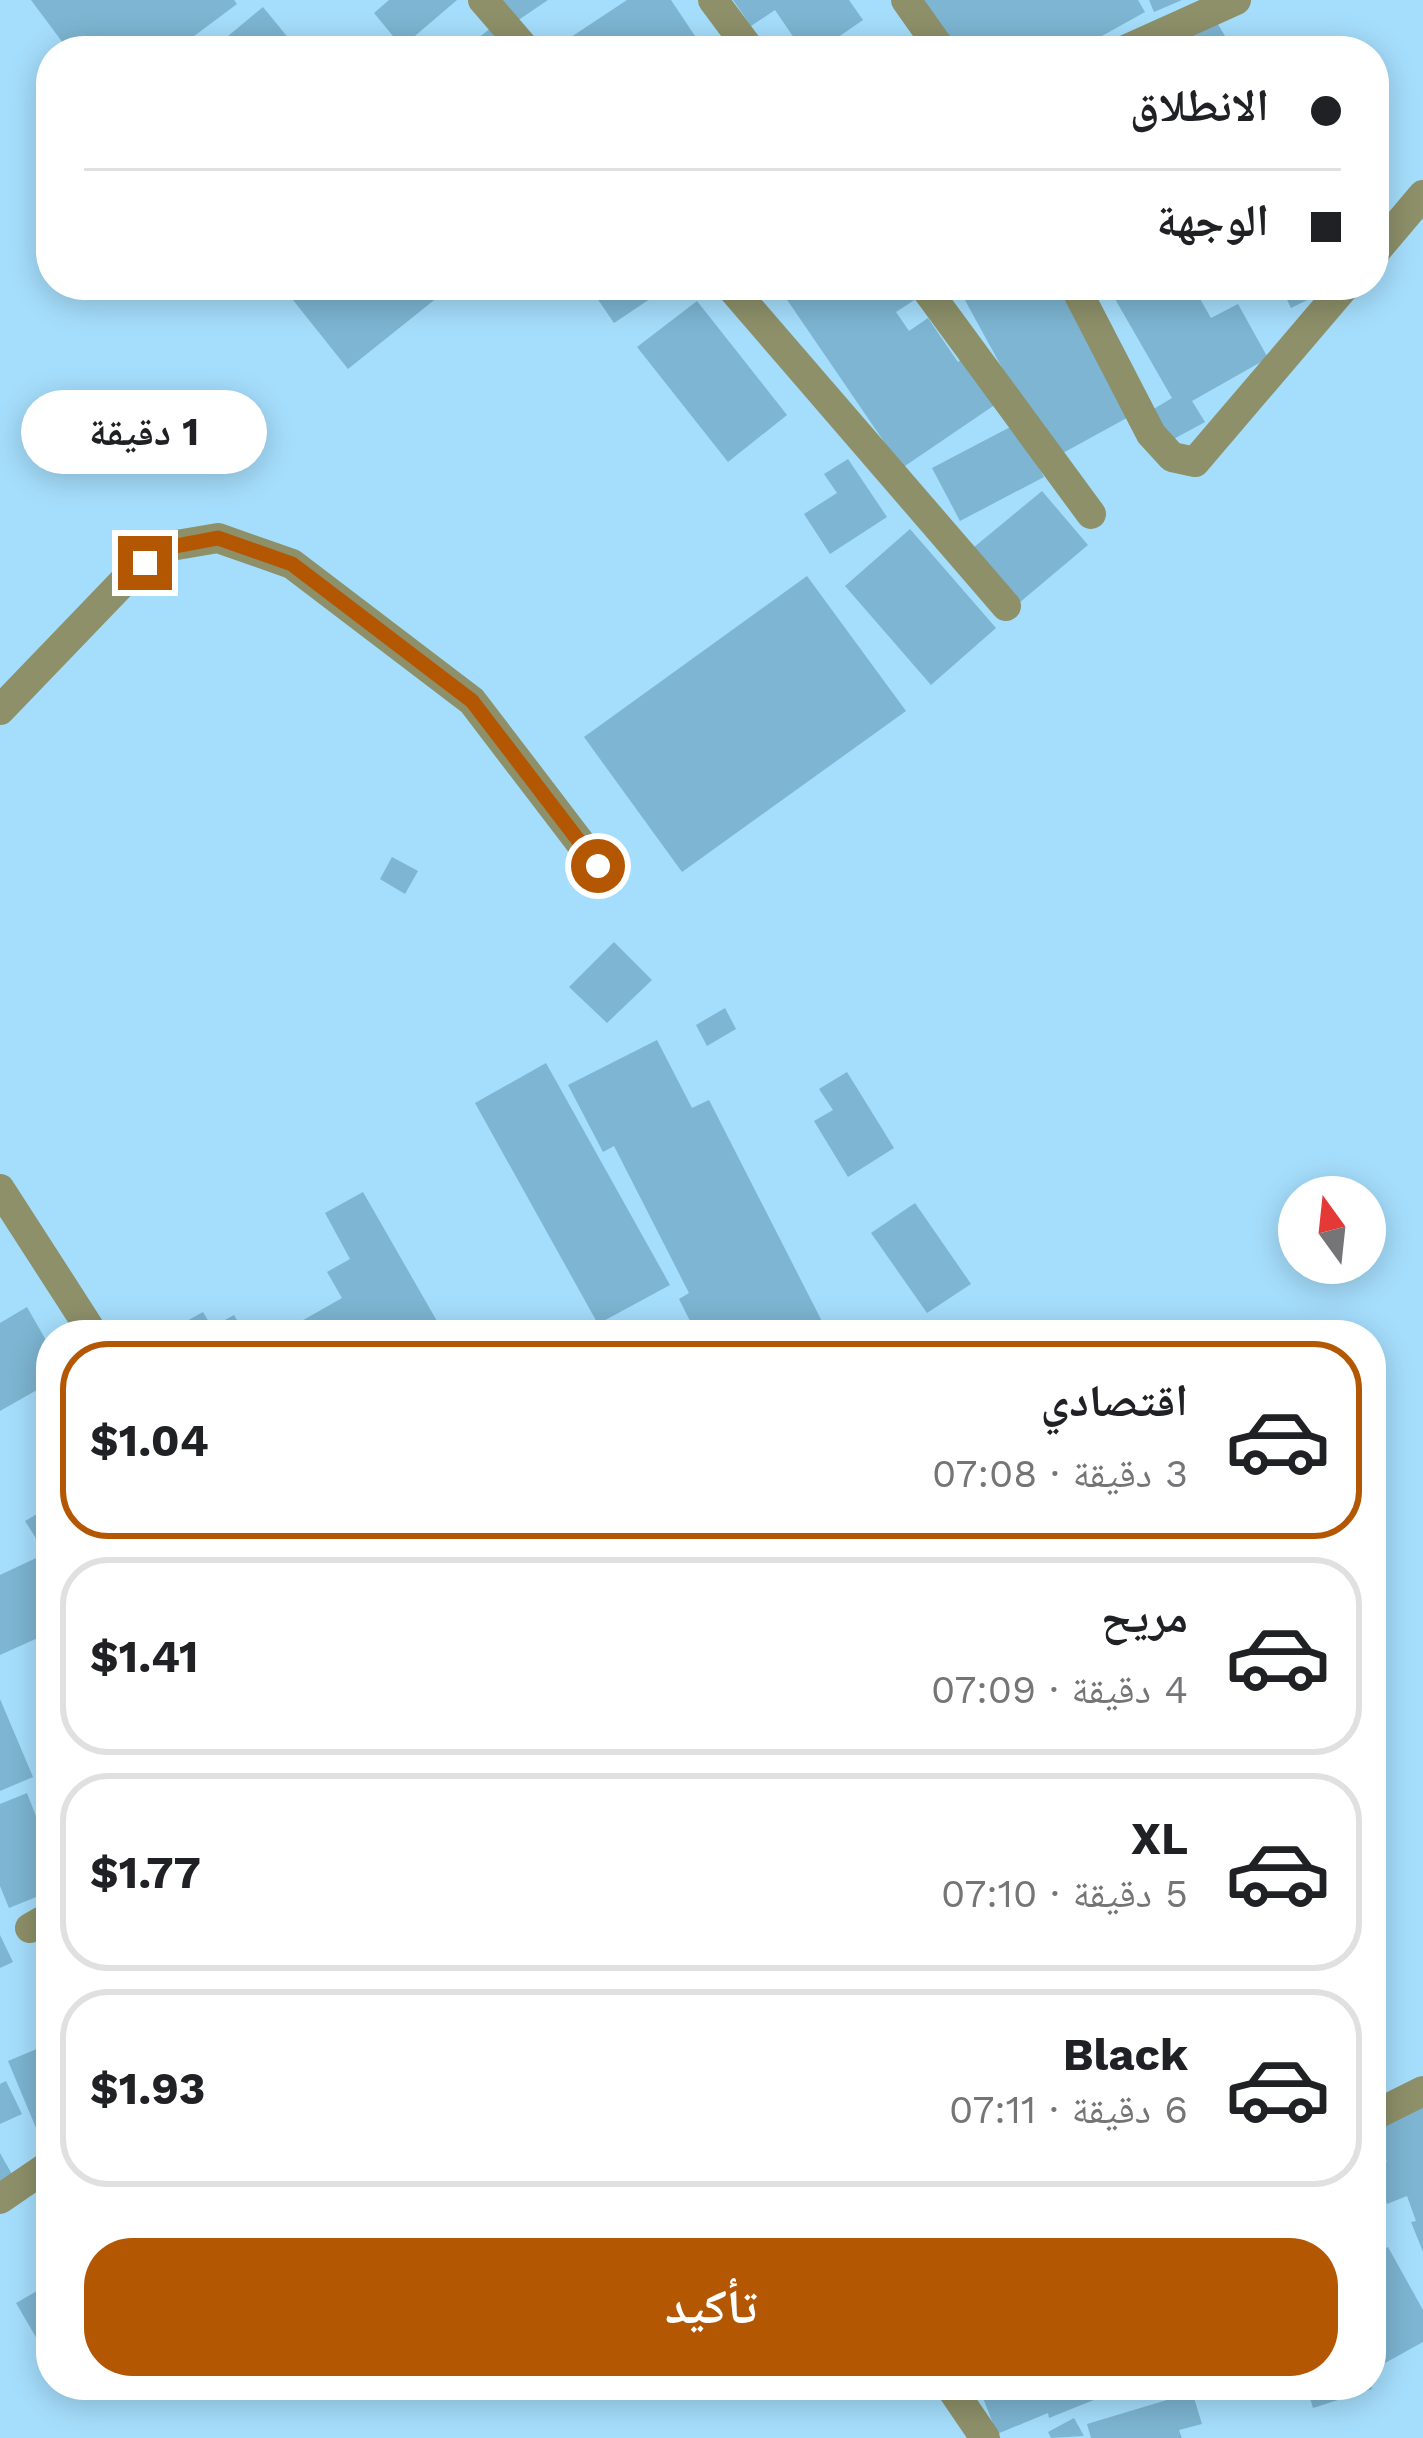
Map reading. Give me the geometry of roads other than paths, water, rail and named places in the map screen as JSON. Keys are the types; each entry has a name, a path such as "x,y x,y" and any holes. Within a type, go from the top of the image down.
{"street":[{"path":"483,0 514,36"},
{"path":"713,0 740,36"},
{"path":"906,0 931,36"},
{"path":"1156,36 1236,0"},
{"path":"1389,235 1423,195"},
{"path":"742,300 1006,606"},
{"path":"934,300 1091,514"},
{"path":"1082,300 1151,434 1172,457 1195,462 1333,300"},
{"path":"0,710 126,579 165,548 218,538 292,564 472,701 598,866"},
{"path":"0,1189 84,1320"},
{"path":"1386,2110 1423,2091"},
{"path":"0,2199 36,2174"},
{"path":"959,2400 985,2438"}]}
